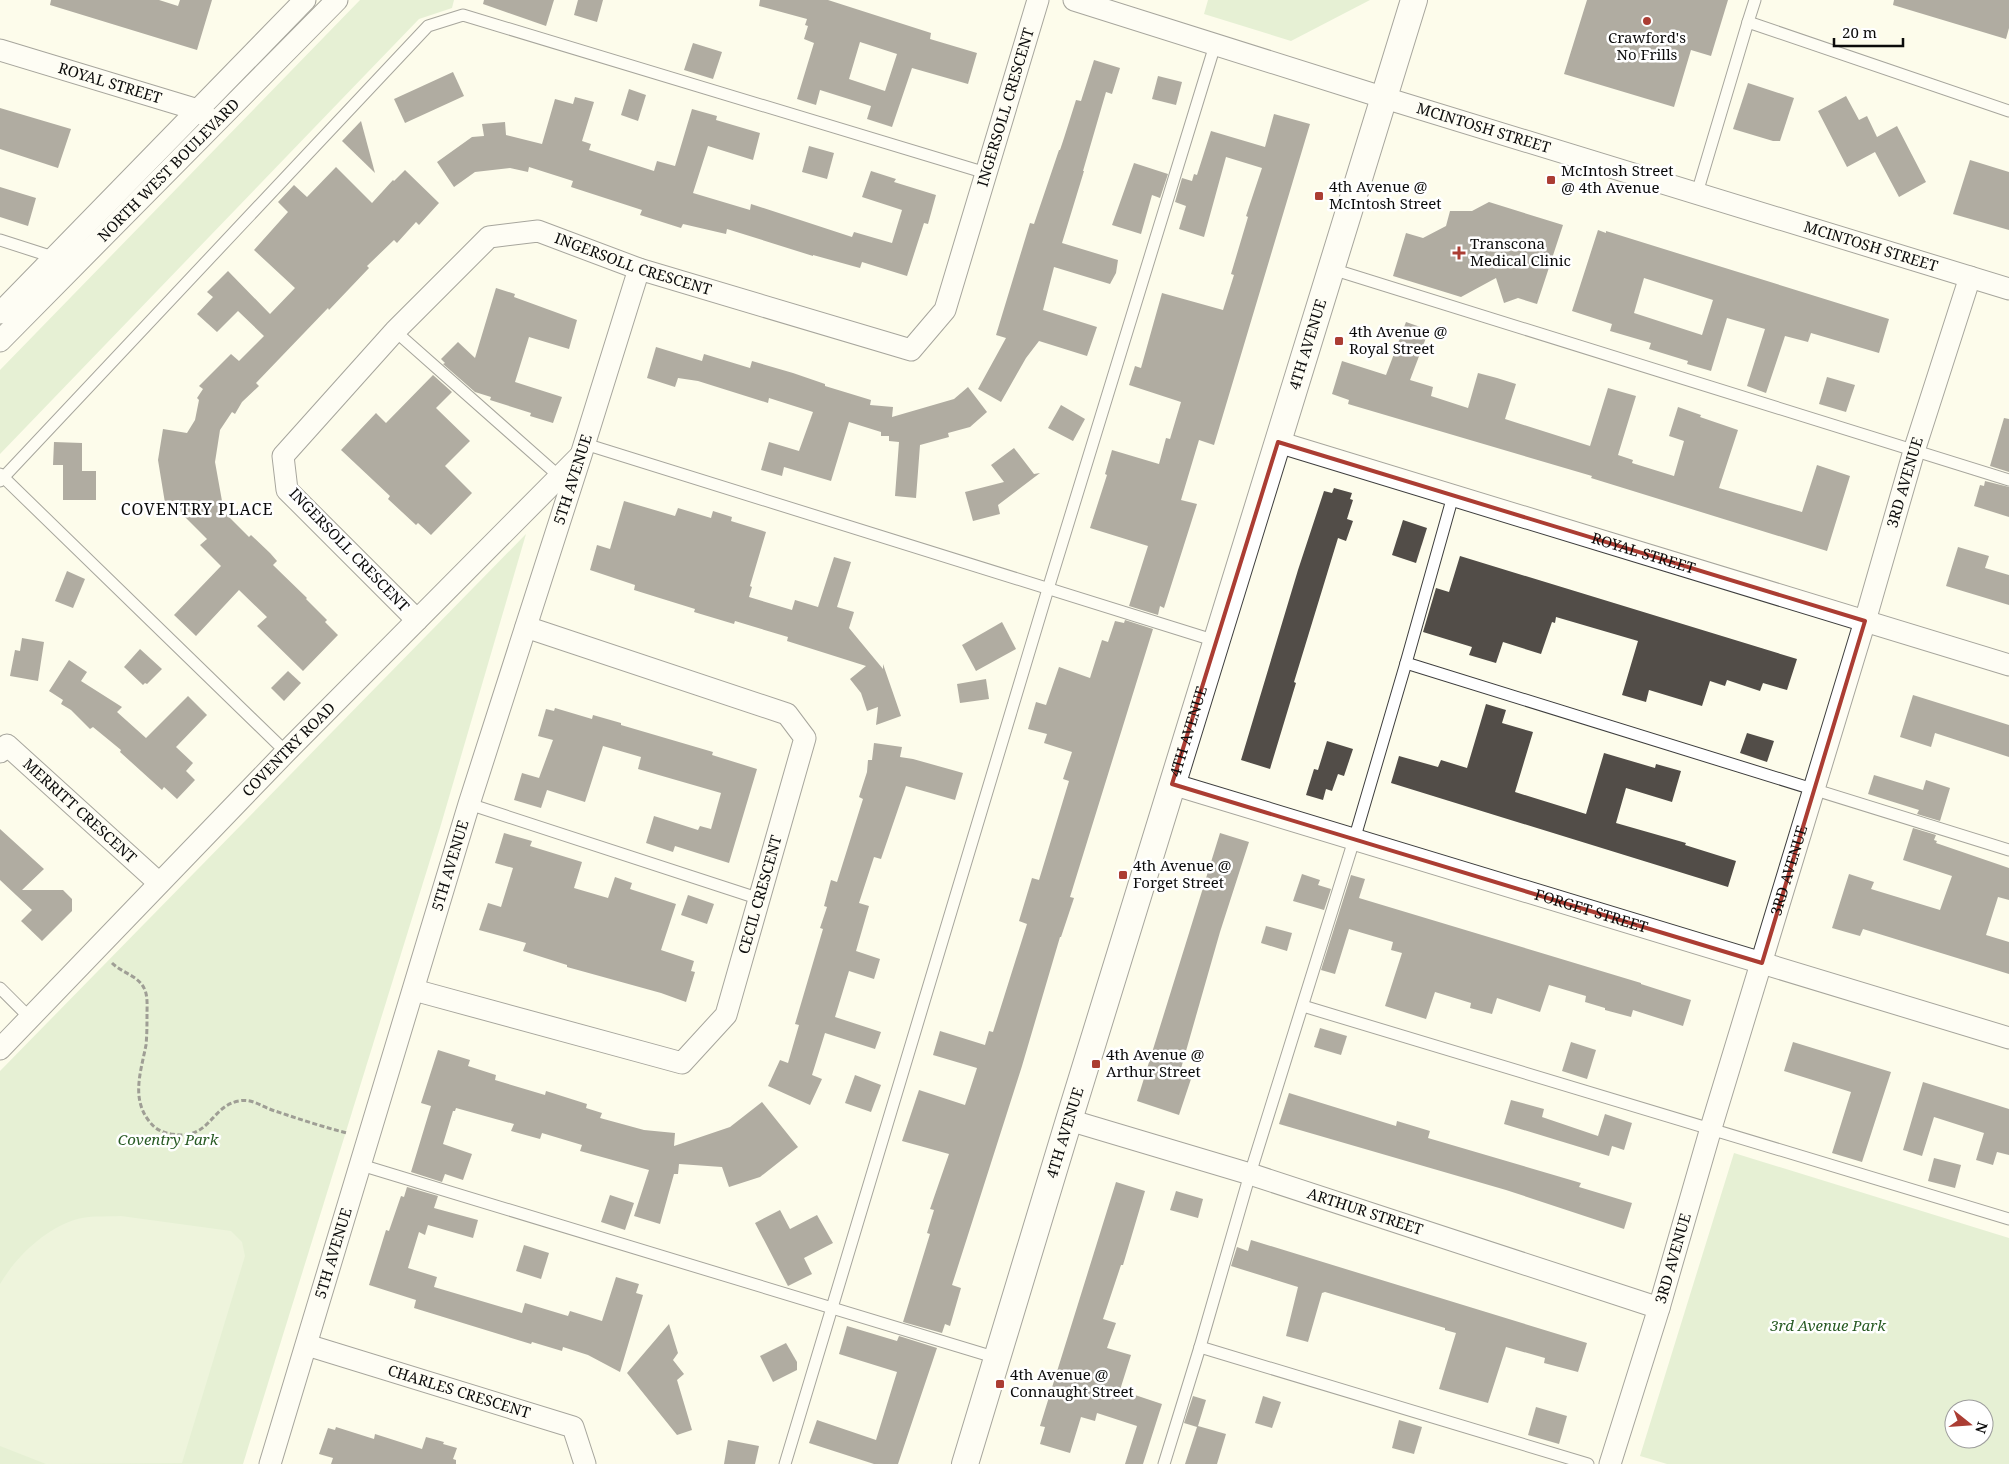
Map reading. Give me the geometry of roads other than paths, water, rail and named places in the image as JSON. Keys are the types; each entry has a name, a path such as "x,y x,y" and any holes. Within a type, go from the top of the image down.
{"street":[{"name":"NORTH WEST BOULEVARD","path":"0,313 305,0"},
{"name":"NORTH WEST BOULEVARD","path":"0,341 337,0"},
{"name":"INGERSOLL CRESCENT","path":"417,620 287,490 283,456 395,331 489,237 538,231 639,269 911,350 945,310 1038,0"},
{"name":"MCINTOSH STREET","path":"1074,0 1385,98 2009,289"},
{"name":"4TH AVENUE","path":"971,1462 997,1358 1069,1120 1414,0"},
{"name":"ROYAL STREET","path":"0,50 198,110 216,123"},
{"name":"5TH AVENUE","path":"270,1464 470,804 639,269"},
{"name":"3RD AVENUE","path":"1610,1464 1659,1308 1711,1128 1865,621 1914,452 1970,277"},
{"name":"ROYAL STREET","path":"1278,442 2009,665"},
{"name":"COVENTRY ROAD","path":"0,1049 286,752 560,477 583,449"},
{"name":"CECIL CRESCENT","path":"414,990 682,1063 726,1014 805,738 787,714 526,627"},
{"name":"MERRITT CRESCENT","path":"0,752 7,745 159,883"},
{"name":"FORGET STREET","path":"1172,784 2009,1038"},
{"name":"ARTHUR STREET","path":"1069,1120 1250,1174 1659,1308"},
{"name":"CHARLES CRESCENT","path":"307,1346 573,1427 585,1464"}],"lane":[{"path":"1697,193 1754,0"},
{"path":"286,752 1,477 428,26 463,15 986,173"},
{"path":"1748,22 2009,111"},
{"path":"785,1464 1048,589 1215,44"},
{"path":"0,240 53,257"},
{"path":"1332,269 1914,452 2009,480"},
{"path":"395,331 560,477"},
{"path":"583,449 1216,641"},
{"path":"1164,1464 1250,1174 1354,840 1453,496"},
{"path":"1406,663 2009,850"},
{"path":"470,804 760,899"},
{"path":"0,988 30,1018"},
{"path":"1303,1006 2009,1219"},
{"path":"361,1165 997,1358"},
{"path":"1200,1347 1588,1464"}],"place":[{"name":"Crawford's No Frills","path":"1647,21"},
{"name":"McIntosh Street @ 4th Avenue","path":"1551,180"},
{"name":"4th Avenue @ McIntosh Street","path":"1319,196"},
{"name":"Transcona Medical Clinic","path":"1459,253"},
{"name":"4th Avenue @ Royal Street","path":"1339,341"},
{"name":"4th Avenue @ Forget Street","path":"1123,875"},
{"name":"4th Avenue @ Arthur Street","path":"1096,1064"},
{"name":"4th Avenue @ Connaught Street","path":"1000,1384"}],"district":[{"name":"COVENTRY PLACE","path":"197,509"}],"park label":[{"name":"Coventry Park","path":"168,1140"},
{"name":"3rd Avenue Park","path":"1828,1326"}]}
